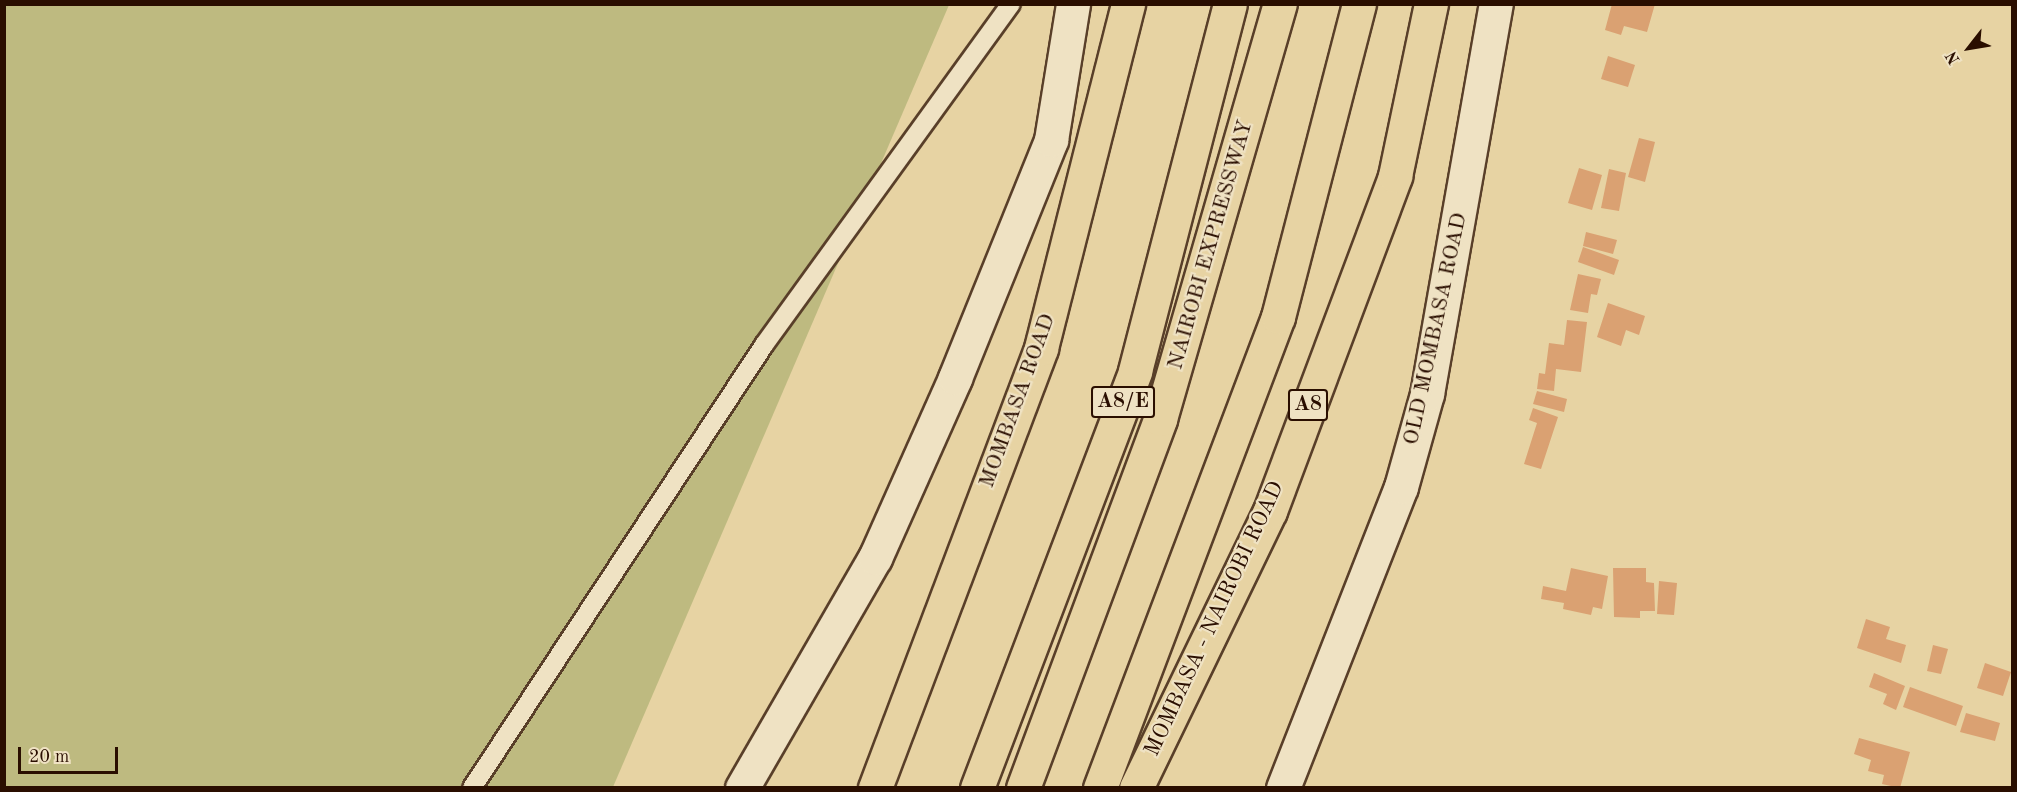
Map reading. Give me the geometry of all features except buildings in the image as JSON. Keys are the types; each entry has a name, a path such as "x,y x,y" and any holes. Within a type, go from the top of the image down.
{"highway":[{"name":"MOMBASA ROAD","path":"875,788 1041,348 1128,4"},
{"name":"NAIROBI EXPRESSWAY","path":"977,788 1135,370 1230,4"},
{"name":"NAIROBI EXPRESSWAY","path":"1023,788 1160,419 1280,4"},
{"path":"1100,788 1278,317 1359,4"},
{"name":"MOMBASA - NAIROBI ROAD","path":"1136,788 1270,511 1395,176 1431,4"}],"street":[{"path":"742,788 875,558 955,378 1051,140 1073,4"},
{"name":"OLD MOMBASA ROAD","path":"1284,788 1401,487 1427,394 1496,4"}],"lane":[{"path":"472,788 764,345 1011,4"}],"shaded area":[{"path":"5,5 949,5 613,787 5,788"}]}
